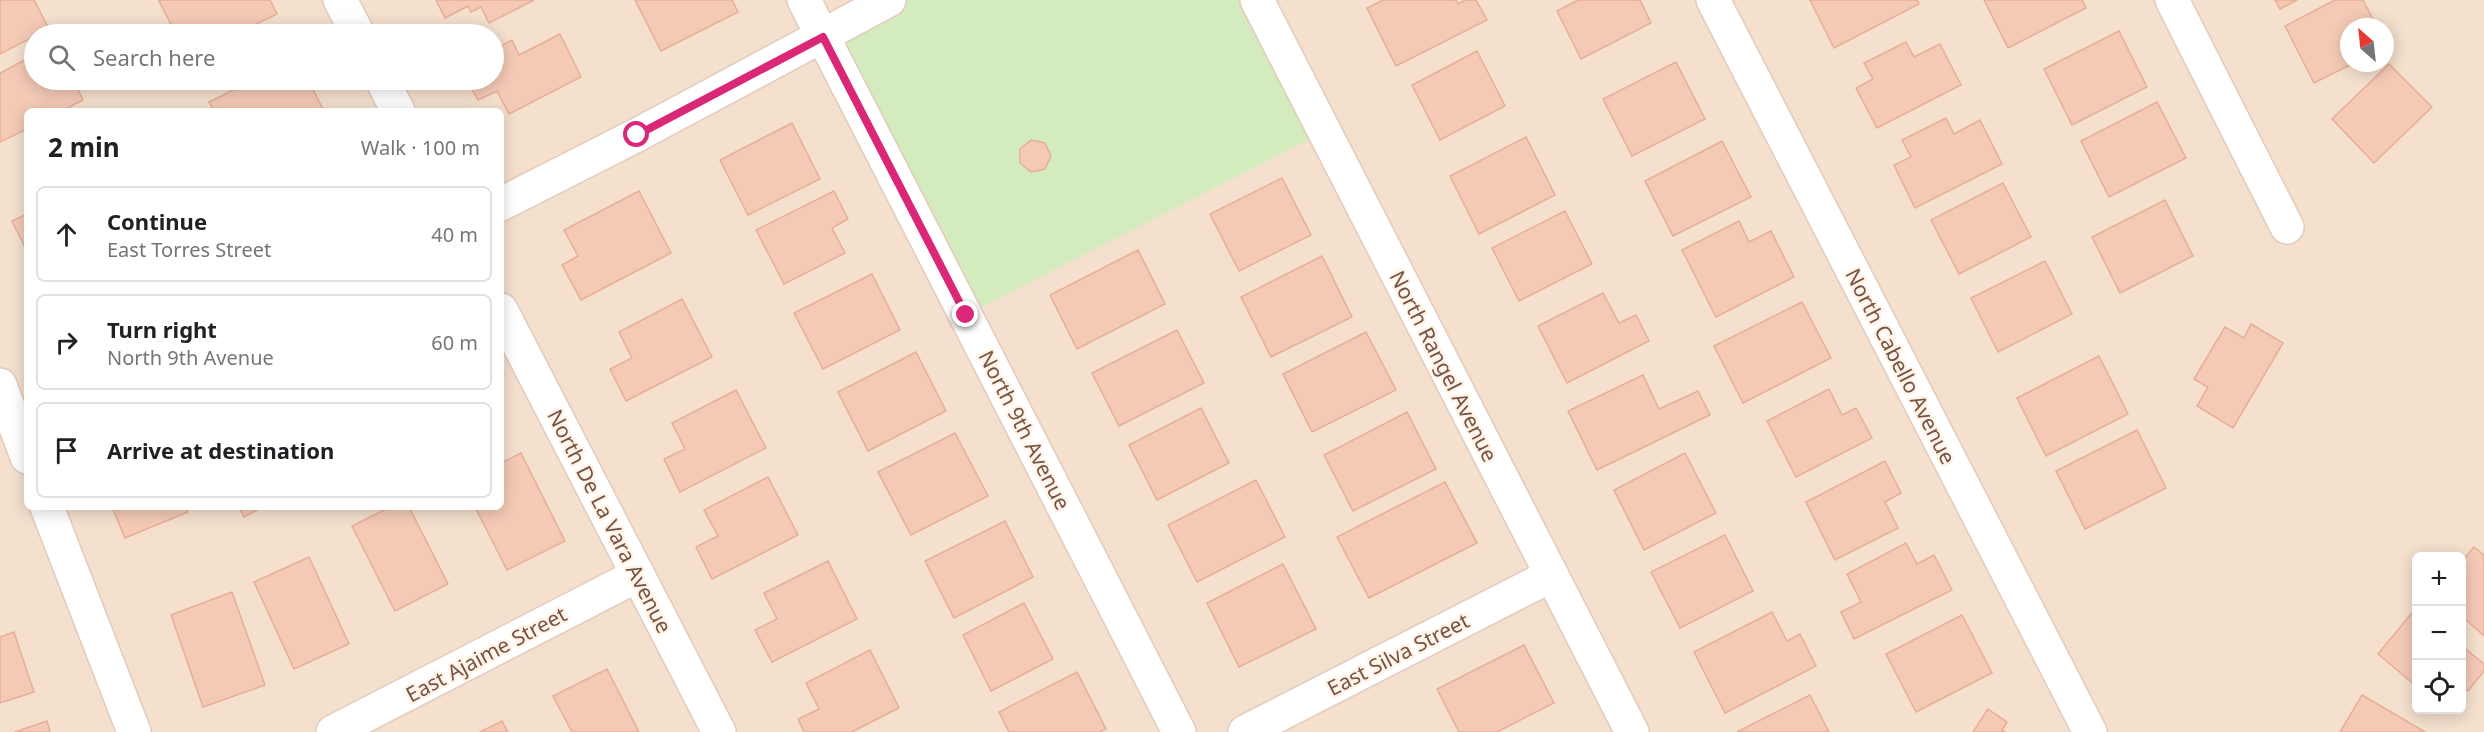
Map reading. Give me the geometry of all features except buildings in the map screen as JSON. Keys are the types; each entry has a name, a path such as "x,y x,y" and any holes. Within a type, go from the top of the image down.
{"street":[{"path":"340,0 353,24"},
{"name":"North 9th Avenue","path":"804,0 1179,732"},
{"path":"504,202 823,37 889,0"},
{"name":"North Rangel Avenue","path":"1257,0 1632,732"},
{"name":"North Cabello Avenue","path":"1713,0 2090,732"},
{"path":"2172,0 2287,227"},
{"path":"387,90 396,108"},
{"name":"North De La Vara Avenue","path":"504,316 720,732"},
{"path":"0,385 24,438"},
{"path":"47,510 134,732"},
{"name":"East Ajaime Street","path":"333,732 638,575"},
{"name":"East Silva Street","path":"1245,732 1552,575"}],"shaded area":[{"path":"0,0 2484,0 2484,732 0,732"}],"green space":[{"path":"889,0 1257,0 1324,132 966,315 823,37"}],"route":[{"path":"637,135 823,37 966,315"}]}
